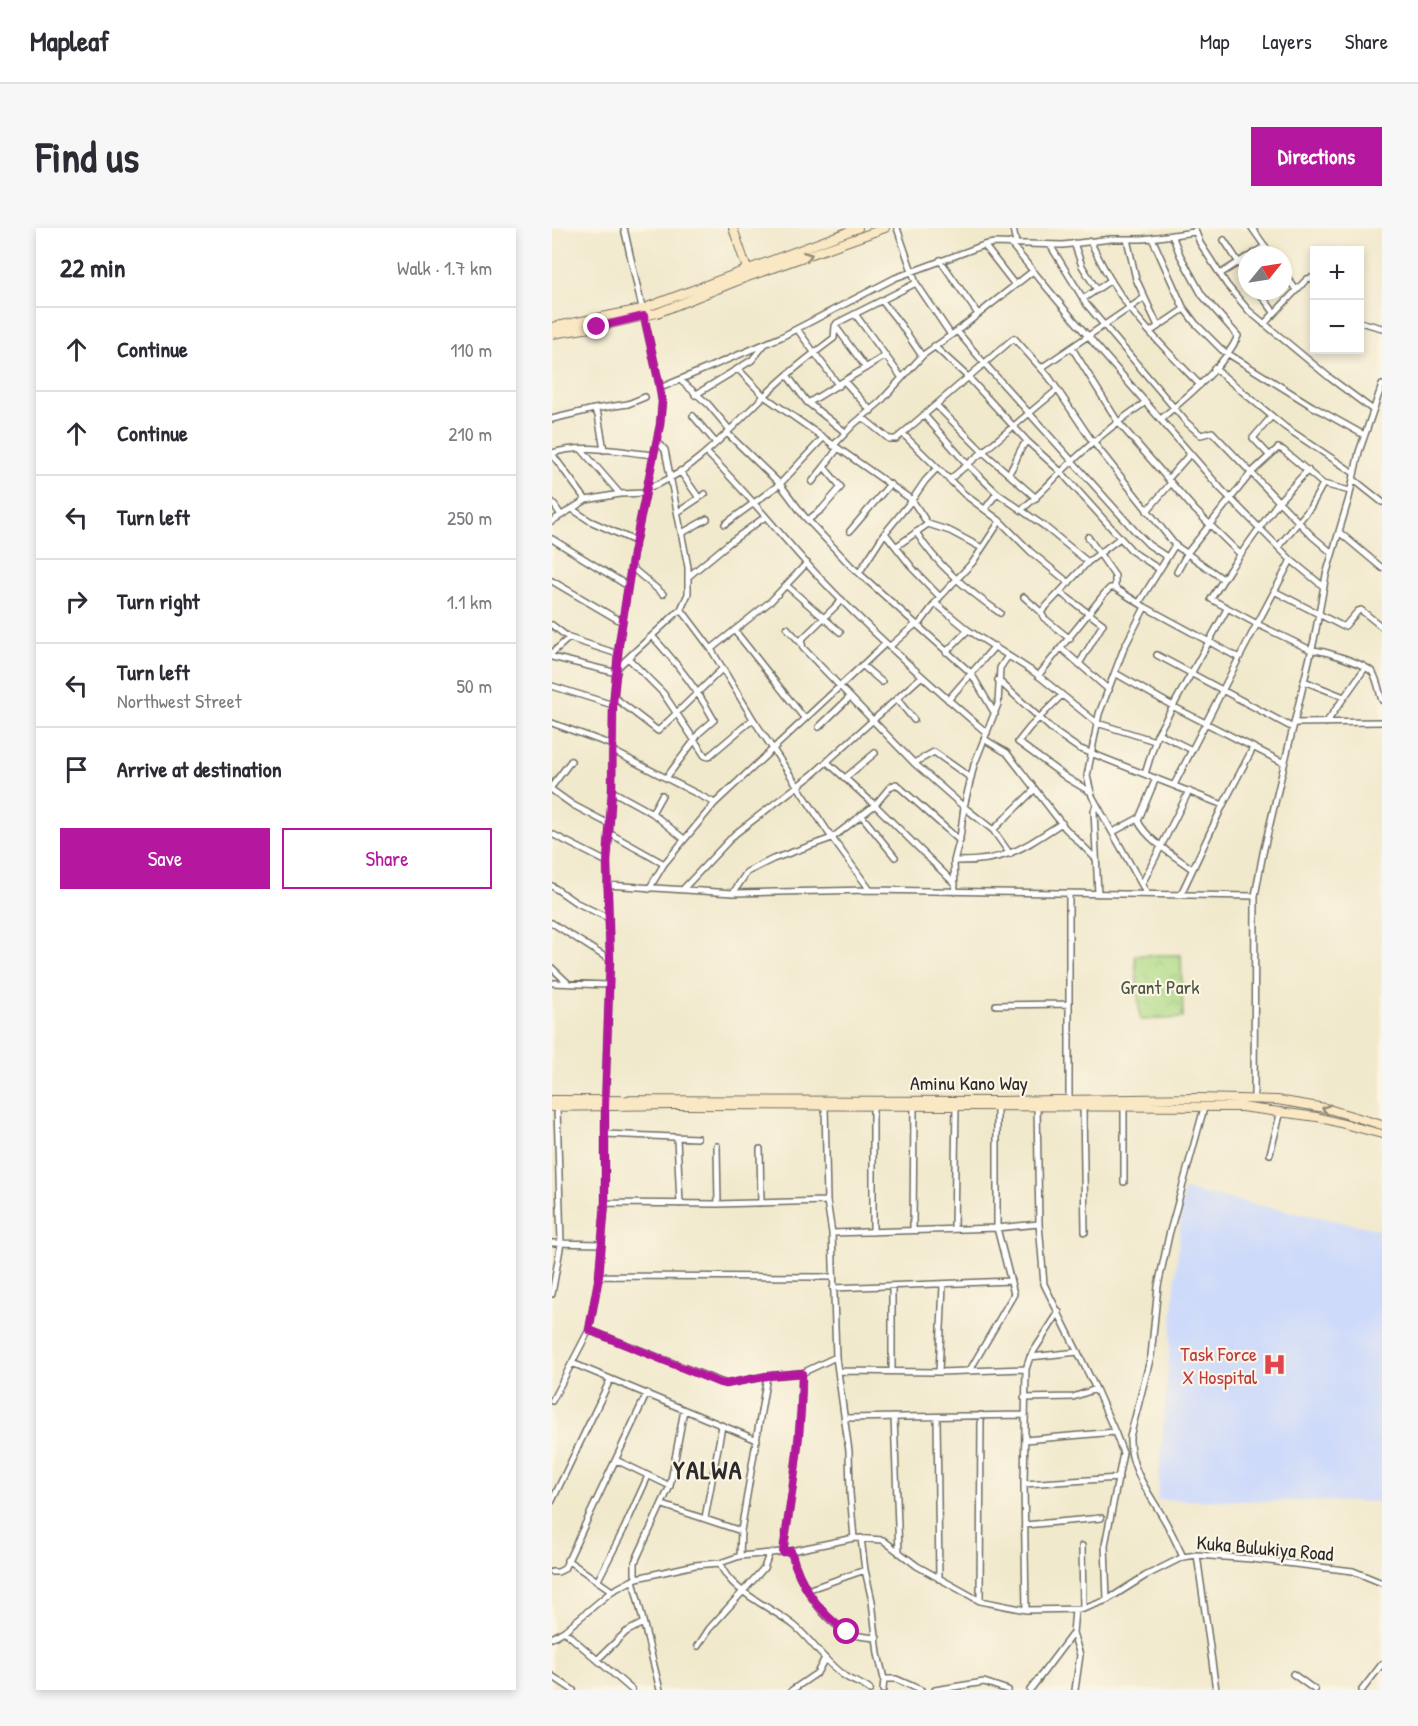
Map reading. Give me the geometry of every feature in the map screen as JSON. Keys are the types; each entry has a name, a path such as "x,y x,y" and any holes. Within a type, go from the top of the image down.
{"main road":[{"path":"733,228 747,269"},
{"path":"552,327 643,313 747,269 858,228"},
{"path":"552,334 597,327 643,313 885,228"},
{"name":"Aminu Kano Way","path":"554,1105 1069,1103 1199,1098 1290,1102 1325,1108 1382,1125"},
{"path":"1285,1112 1290,1102"},
{"name":"Aminu Kano Way","path":"606,1104 1037,1107 1069,1103 1083,1106 1241,1107 1317,1117 1382,1134"}],"street":[{"path":"552,1401 589,1330 599,1276 605,1203 610,960 607,862 612,790 613,705 622,622 635,541 657,441 662,402 624,228"},
{"path":"897,228 916,283 951,335"},
{"path":"1013,228 1013,244 1033,271 1190,454 1259,529 1291,560 1324,587"},
{"path":"1252,228 1265,246"},
{"path":"660,388 797,329 867,291 911,271 984,245 994,243 1050,245 1152,238 1195,230 1198,241 1242,303 1330,378 1373,410"},
{"path":"1161,419 1200,385 1238,338 1238,334 1202,295 1172,235"},
{"path":"1152,238 1184,309 1227,354 1364,435"},
{"path":"1127,239 1136,279 1158,326"},
{"path":"1220,274 1238,263 1224,240"},
{"path":"1090,241 1111,280 1130,308 1200,385"},
{"path":"1074,243 1082,266 1097,290"},
{"path":"984,245 1015,285"},
{"path":"1050,245 1083,299 1174,408 1198,434 1212,432 1332,554"},
{"path":"940,260 978,314"},
{"path":"812,482 845,432 871,411 922,356 1033,271"},
{"path":"1264,324 1310,278"},
{"path":"1083,299 1111,280"},
{"path":"835,326 916,283"},
{"path":"1292,284 1296,290"},
{"path":"1041,368 1144,298"},
{"path":"1265,300 1274,312"},
{"path":"882,301 902,325 922,356"},
{"path":"1150,332 1184,309"},
{"path":"855,314 902,378"},
{"path":"1364,323 1382,328"},
{"path":"552,520 586,500 646,490 670,478 706,452 787,375 835,336 835,326"},
{"path":"835,326 866,368"},
{"path":"797,329 814,353 871,411"},
{"path":"957,331 1145,542 1167,557"},
{"path":"862,417 889,440 896,440 1014,338 1041,368 1094,442 1175,545 1188,552 1223,579"},
{"path":"695,395 738,369 758,354 766,343"},
{"path":"934,346 968,377 1012,426 1060,472 1137,555 1159,569"},
{"path":"1072,348 1118,422 1210,526 1240,554"},
{"path":"808,403 885,356"},
{"path":"1214,368 1272,416 1353,476 1382,502"},
{"path":"738,369 764,396 912,500 928,524 950,531 982,548"},
{"path":"787,375 808,403 845,432"},
{"path":"680,380 708,404 728,431 780,484 808,520 859,573 971,673 995,714"},
{"path":"1254,1100 1255,896 1332,554 1364,435 1382,385"},
{"path":"949,480 1057,390"},
{"path":"552,418 628,404 645,397"},
{"path":"1021,510 1073,460 1146,402"},
{"path":"936,405 982,451 1036,498"},
{"path":"594,409 598,415 604,450"},
{"path":"924,415 967,464 997,493 1088,562"},
{"path":"693,416 716,443"},
{"path":"1269,455 1252,438 1272,416"},
{"path":"903,434 949,480 1000,521 1030,552 1069,583"},
{"path":"725,524 780,484 823,438"},
{"path":"617,671 681,609 688,594 689,576 678,512 665,450 657,441"},
{"path":"1008,474 1015,466 1019,448 1027,441"},
{"path":"1177,572 1188,552 1251,473 1279,448 1323,484 1350,491"},
{"path":"582,450 620,494"},
{"path":"586,500 552,454 604,450 654,455"},
{"path":"706,452 842,600 921,677 1007,753 1076,840 1095,858"},
{"path":"1148,511 1190,454"},
{"path":"808,520 822,509 842,486 824,467"},
{"path":"859,573 885,533 925,481 938,468"},
{"path":"1308,470 1279,501 1240,554 1211,599 1311,650 1318,650 1365,668 1374,674 1382,700"},
{"path":"680,471 699,498"},
{"path":"850,531 890,484"},
{"path":"1278,547 1314,502 1323,484"},
{"path":"985,509 997,493"},
{"path":"678,512 705,494"},
{"path":"552,502 561,515"},
{"path":"572,509 590,521 635,541"},
{"path":"689,576 729,543 765,518"},
{"path":"682,533 707,519"},
{"path":"650,889 664,864 715,802 862,665 917,625 973,562 1000,521"},
{"path":"897,546 928,524"},
{"path":"915,532 933,556 958,580 1000,613"},
{"path":"1339,532 1382,568"},
{"path":"885,533 940,597"},
{"path":"1088,537 1115,576 1115,588"},
{"path":"1041,612 1088,562 1120,537"},
{"path":"552,539 628,586"},
{"path":"1147,894 1096,805 1087,776 1097,723 1124,648 1159,569 1175,545"},
{"path":"1174,785 1291,560"},
{"path":"711,649 787,586 807,563"},
{"path":"631,567 663,594"},
{"path":"552,581 622,622"},
{"path":"787,586 840,632"},
{"path":"1038,676 1110,588 1115,588 1239,658"},
{"path":"1274,591 1342,626 1345,626 1361,610 1382,627"},
{"path":"1061,593 1102,624 1079,664"},
{"path":"1024,597 1041,612 1042,616 1070,639"},
{"path":"801,643 801,640 842,600"},
{"path":"935,603 968,630 1038,676 1097,723 1155,741"},
{"path":"681,609 711,649 753,719 870,890"},
{"path":"1145,774 1158,733 1227,609"},
{"path":"552,626 569,638 618,654"},
{"path":"787,628 849,698 914,763 993,830 1010,854"},
{"path":"946,652 968,630"},
{"path":"735,631 805,719"},
{"path":"652,636 669,654 698,693 714,720 699,733 666,778"},
{"path":"552,655 569,638"},
{"path":"948,700 995,646"},
{"path":"1061,648 1109,690"},
{"path":"552,655 617,671"},
{"path":"1157,655 1294,725 1382,723"},
{"path":"955,892 954,861 960,841 964,807 971,778 995,714 1000,668 1008,657"},
{"path":"628,658 657,686 705,756 708,757 753,719"},
{"path":"862,665 882,682"},
{"path":"614,697 660,730 723,668"},
{"path":"1326,723 1365,668"},
{"path":"1115,673 1284,763"},
{"path":"684,888 735,834 827,762 921,677"},
{"path":"998,680 1067,741 1090,754 1223,806"},
{"path":"1304,681 1344,697"},
{"path":"552,686 613,705"},
{"path":"1062,695 1018,742 1067,778 1090,791"},
{"path":"819,728 849,698"},
{"path":"897,699 914,720"},
{"path":"553,725 613,748 715,802"},
{"path":"1158,733 1192,750"},
{"path":"1181,894 1253,748"},
{"path":"914,763 934,752 971,778"},
{"path":"845,778 875,753"},
{"path":"571,761 552,788 573,805 609,824"},
{"path":"827,762 955,884"},
{"path":"1113,832 1137,819 1156,778"},
{"path":"733,893 747,872 773,859 832,837 874,805 890,787 898,784 960,841"},
{"path":"993,830 1035,789"},
{"path":"612,790 652,813 684,839"},
{"path":"1142,884 1189,791"},
{"path":"652,813 662,795"},
{"path":"1096,805 1094,812 1095,858 1098,894"},
{"path":"861,815 895,857"},
{"path":"1137,819 1143,829 1192,869"},
{"path":"954,861 981,861 1010,854 1021,850 1062,823"},
{"path":"609,832 664,864"},
{"path":"552,843 554,836 607,862"},
{"path":"607,885 650,889 684,888 733,893 870,890 1255,896"},
{"path":"552,886 585,907 609,918"},
{"path":"1069,894 1069,1103"},
{"path":"552,923 610,960"},
{"path":"552,968 569,984"},
{"path":"552,983 609,985"},
{"path":"996,1005 1069,1004"},
{"path":"552,1294 561,1243 554,1105"},
{"path":"825,1106 827,1201 832,1233 836,1357 845,1418 854,1538"},
{"path":"873,1106 873,1232"},
{"path":"913,1230 914,1106"},
{"path":"954,1229 956,1106"},
{"path":"970,1370 1014,1294 997,1228 997,1106"},
{"path":"1083,1106 1084,1232"},
{"path":"1124,1106 1124,1182"},
{"path":"1037,1107 1039,1224 1044,1284 1096,1389 1123,1453 1105,1545 1107,1600"},
{"path":"1183,1557 1132,1459 1130,1437 1151,1356 1158,1286 1169,1234 1204,1108"},
{"path":"1270,1154 1285,1112"},
{"path":"605,1134 697,1137"},
{"path":"677,1138 680,1204"},
{"path":"717,1146 718,1204"},
{"path":"760,1149 761,1203"},
{"path":"605,1203 718,1204 827,1201"},
{"path":"832,1233 997,1228 1039,1224"},
{"path":"552,1243 602,1244"},
{"path":"599,1276 832,1277"},
{"path":"833,1288 1011,1281"},
{"path":"939,1372 943,1285"},
{"path":"892,1286 892,1371"},
{"path":"1026,1610 1024,1398 1026,1370 1030,1357 1059,1312"},
{"path":"589,1330 726,1384 767,1376 802,1373 836,1357"},
{"path":"1030,1357 1078,1352"},
{"path":"572,1363 757,1440"},
{"path":"838,1371 1026,1370"},
{"path":"783,1552 801,1418 802,1373"},
{"path":"740,1557 741,1531 767,1376"},
{"path":"552,1501 610,1380"},
{"path":"1024,1398 1073,1397 1096,1389"},
{"path":"552,1572 564,1569 646,1393"},
{"path":"660,1690 643,1623 634,1562 663,1505 670,1486 684,1410"},
{"path":"980,1601 981,1415"},
{"path":"845,1418 1024,1415"},
{"path":"894,1417 899,1552"},
{"path":"937,1417 939,1580"},
{"path":"705,1518 722,1426"},
{"path":"1025,1440 1115,1432"},
{"path":"616,1460 670,1486"},
{"path":"598,1580 648,1476"},
{"path":"1024,1484 1119,1478"},
{"path":"663,1505 741,1531"},
{"path":"1025,1525 1101,1518"},
{"name":"Kuka Bulukiya Road","path":"552,1638 564,1631 612,1591 635,1579 695,1565 791,1551 854,1538 883,1540 890,1543 939,1580 980,1601 1026,1610 1083,1609 1107,1600 1145,1576 1183,1557 1197,1555 1353,1571 1382,1583"},
{"path":"861,1538 872,1600 878,1654 884,1679 883,1690"},
{"path":"1082,1546 1083,1609"},
{"path":"791,1551 794,1563 817,1606 847,1632 857,1636 877,1638"},
{"path":"698,1646 709,1629 764,1568 769,1554"},
{"path":"1197,1555 1216,1690"},
{"path":"567,1560 612,1591"},
{"path":"720,1563 725,1574 744,1592 796,1627 847,1678 865,1685 870,1690"},
{"path":"807,1590 865,1570"},
{"path":"1075,1610 1073,1633 1080,1655 1075,1690"},
{"path":"598,1659 626,1632 643,1623"},
{"path":"564,1631 632,1690"},
{"path":"1030,1690 1073,1633"},
{"path":"792,1690 817,1673 825,1658"},
{"path":"1362,1690 1382,1664"},
{"path":"1293,1674 1315,1690"},
{"path":"552,1676 573,1690"},
{"path":"884,1679 897,1679 921,1690"},
{"path":"935,1690 984,1682 1008,1690"}],"shaded area":[{"name":"Task Force X Hospital","path":"1183,1190 1382,1230 1382,1502 1157,1500"}],"green space":[{"name":"Grant Park","path":"1135,955 1181,955 1183,1018 1140,1020"}],"place":[{"name":"Task Force X Hospital","path":"1275,1365"}],"district":[{"name":"YALWA","path":"708,1470"}],"route":[{"path":"597,327 644,316 662,402 660,425 633,554 619,644 613,705 612,790 607,862 610,960 605,1107 605,1203 599,1276 589,1330 720,1383 802,1373 801,1418 783,1552 791,1551 794,1563 817,1606 847,1632"}]}
